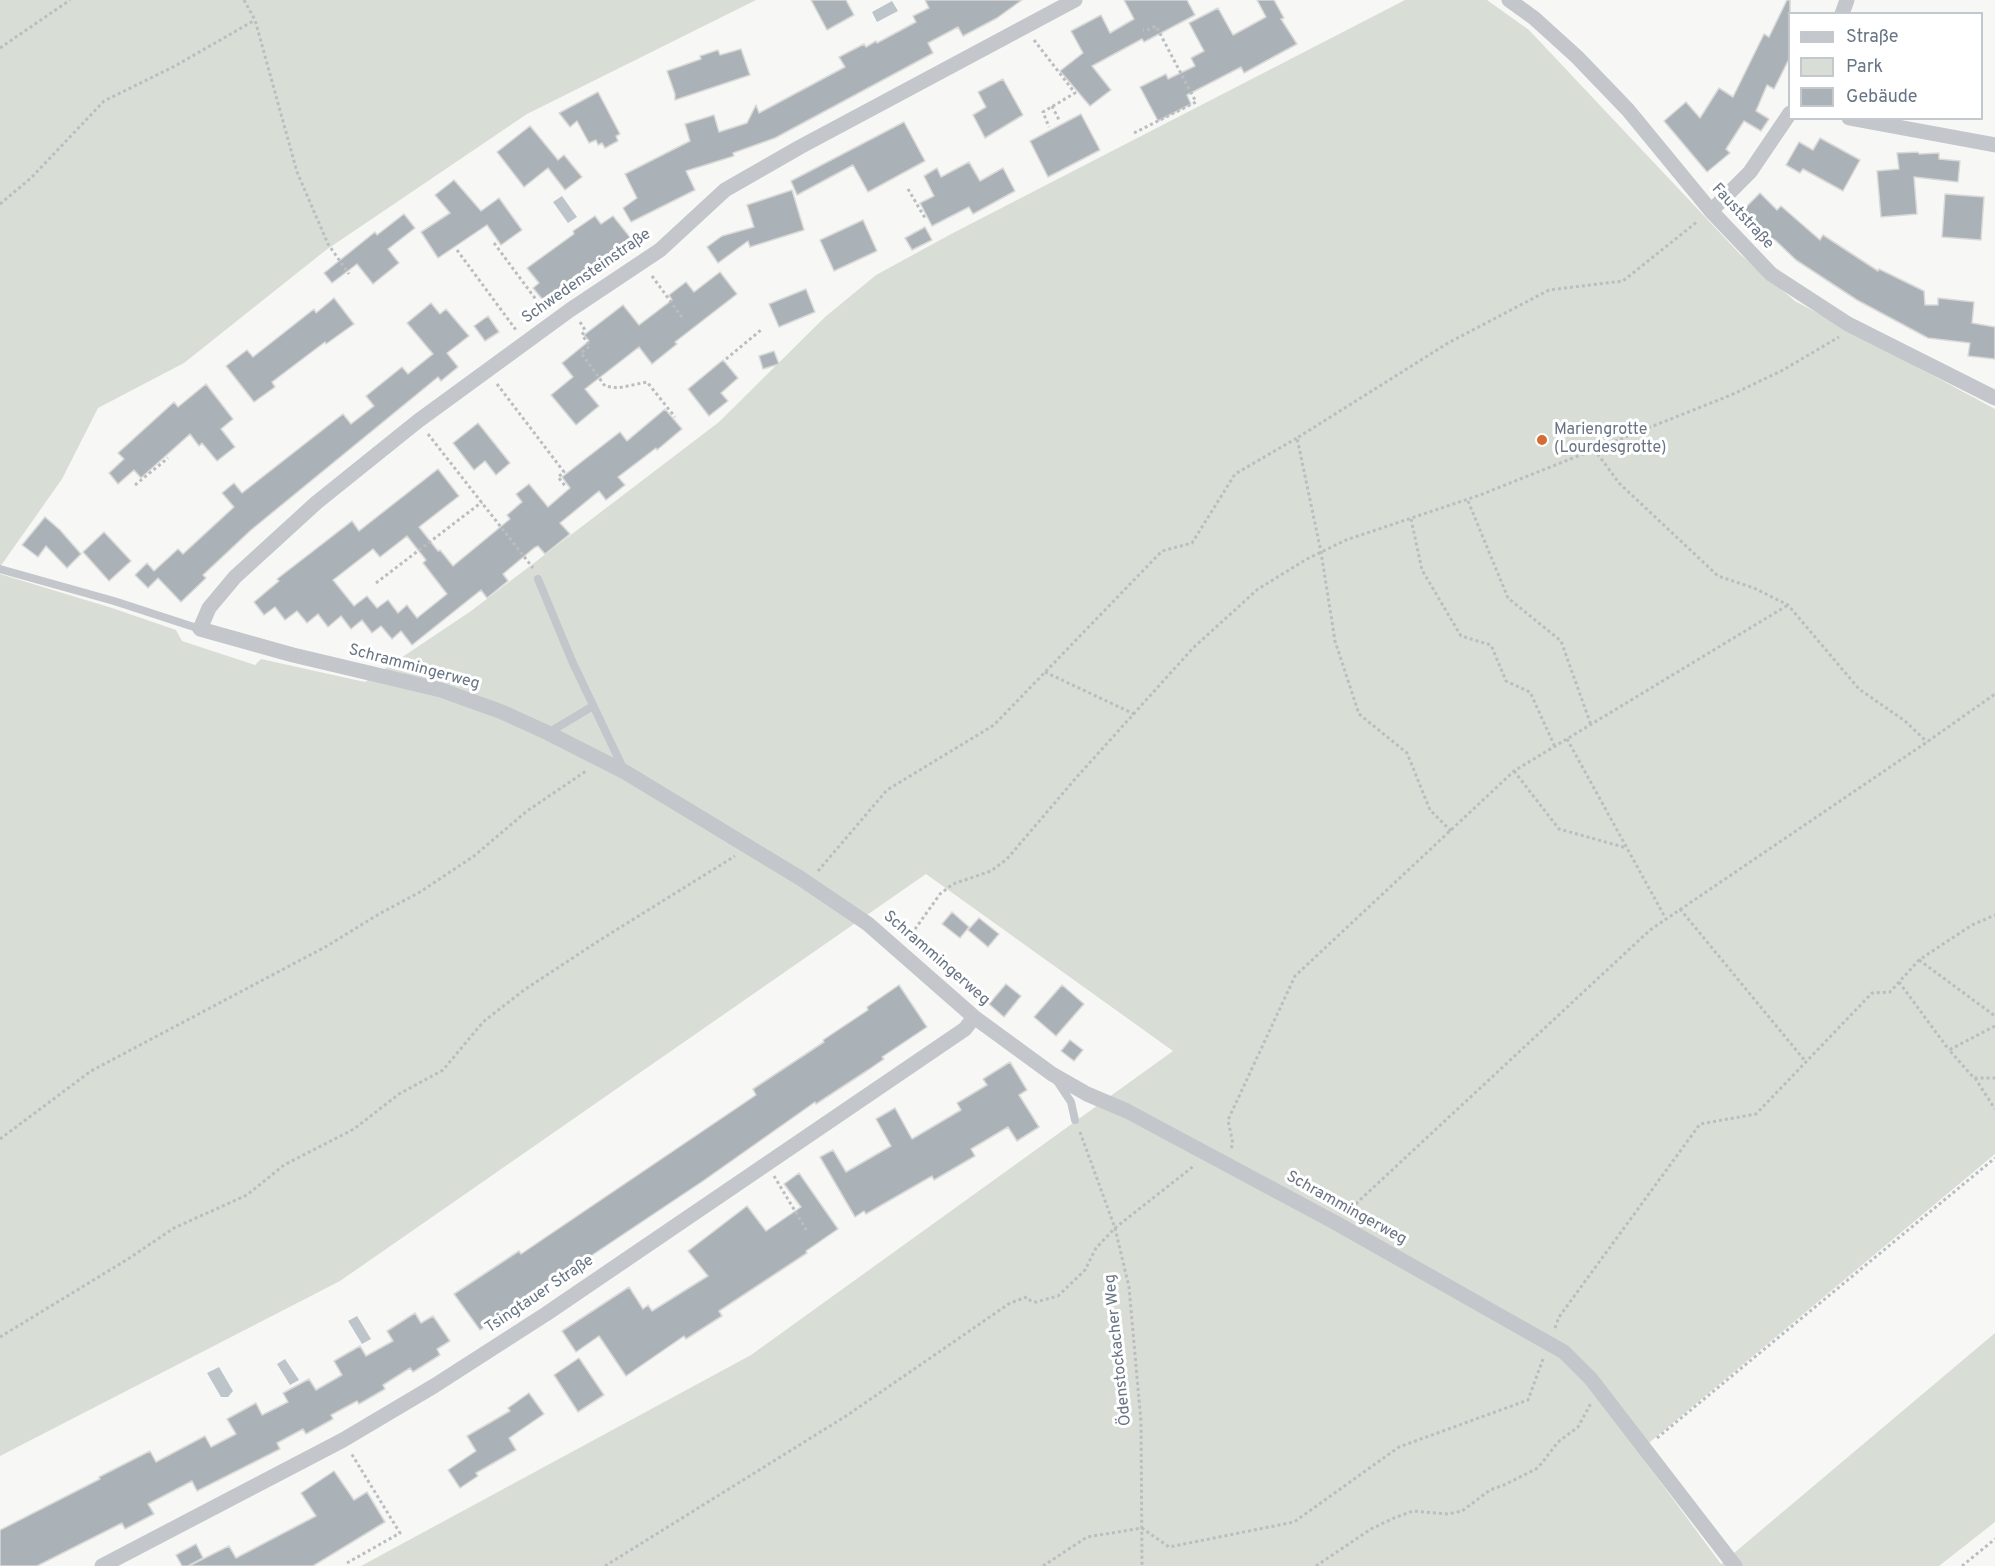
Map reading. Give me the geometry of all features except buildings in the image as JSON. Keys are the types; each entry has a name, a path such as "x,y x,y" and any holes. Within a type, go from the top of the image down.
{"street":[{"name":"Schwedensteinstraße","path":"200,629 208,608 235,577 316,503 418,421 570,310 660,250 724,190 1075,0"},
{"name":"Fauststraße","path":"1509,0 1534,18 1577,57 1628,110 1711,211 1771,274 1848,324 1995,398"},
{"path":"1711,211 1750,172 1788,116"},
{"path":"1860,120 1995,146"},
{"name":"Schrammingerweg","path":"200,629 292,656 441,690 502,711 625,772 808,883 868,924 974,1017 1052,1074 1087,1094 1127,1111 1336,1223 1564,1352 1597,1386 1735,1566"},
{"name":"Tsingtauer Straße","path":"102,1566 343,1440 434,1386 546,1314 965,1029 974,1017"}],"lane":[{"name":"Schrammingerweg","path":"0,569 114,601 200,629"},
{"path":"538,579 572,661 625,772"},
{"path":"548,733 593,706"},
{"path":"1052,1074 1071,1102 1075,1119"},
{"path":"1071,1102 1087,1094"}],"path":[{"path":"0,48 70,0"},
{"path":"244,0 255,20 297,172 327,244 349,274"},
{"path":"0,204 31,178 104,101 175,66 255,20"},
{"path":"1134,133 1196,102 1156,26 1143,30"},
{"path":"1024,27 1075,93 1043,112 1049,127"},
{"path":"1053,106 1060,122"},
{"path":"908,189 925,218"},
{"path":"808,883 887,790 994,725 1162,551 1192,543 1235,474 1297,438 1448,343 1549,290 1623,281 1711,211"},
{"path":"494,243 540,305"},
{"path":"457,250 518,332"},
{"path":"652,276 684,320"},
{"path":"901,951 940,894 953,884 991,871 1007,860 1075,779 1193,648 1257,589 1346,540 1468,500 1731,395 1784,369 1839,337 1848,324"},
{"path":"726,359 761,330"},
{"path":"583,332 590,346 581,353 604,386 618,388 647,382 675,417"},
{"path":"502,390 564,472 558,477 567,487"},
{"path":"418,421 532,564 538,579"},
{"path":"1297,438 1321,552 1335,641 1359,714 1407,753 1430,810 1451,831"},
{"path":"1594,449 1619,483 1719,576 1754,588 1788,605 1859,689 1905,721 1927,742"},
{"path":"135,485 140,484 168,458"},
{"path":"1468,500 1508,598 1561,641 1591,725"},
{"path":"376,583 482,502"},
{"path":"1411,519 1422,570 1461,636 1491,645 1506,681 1530,692 1555,747"},
{"path":"605,1566 846,1416 1010,1303 1027,1298 1036,1302 1058,1296 1085,1270 1096,1248 1115,1228 1233,1144 1228,1120 1295,976 1514,771 1788,605"},
{"path":"1045,672 1134,714"},
{"path":"1336,1223 1650,930 1995,694"},
{"path":"1567,739 1666,919"},
{"path":"0,1139 91,1071 327,946 420,892 474,856 527,811 602,760"},
{"path":"1514,771 1559,829 1627,848"},
{"path":"0,1337 128,1259 174,1228 247,1195 284,1165 354,1129 399,1094 443,1070 483,1022 525,990 600,940 749,848"},
{"path":"1680,909 1806,1062"},
{"path":"1043,1566 1087,1537 1142,1528 1169,1547 1294,1522 1399,1447 1528,1400 1559,1317 1700,1124 1756,1114 1872,993 1890,992 1919,960 1972,925 1995,915"},
{"path":"1919,960 1995,1016"},
{"path":"1899,982 1949,1050 1974,1078 1995,1109"},
{"path":"1949,1050 1995,1026"},
{"path":"1974,1078 1995,1078"},
{"name":"Ödenstockacher Weg","path":"1075,1119 1115,1228 1129,1287 1141,1422 1142,1566"},
{"path":"1645,1449 1995,1158"},
{"path":"780,1186 807,1231"},
{"path":"1316,1566 1371,1529 1394,1518 1413,1511 1448,1514 1462,1511 1490,1490 1536,1468 1558,1442 1578,1427 1597,1386"},
{"path":"343,1440 400,1533 347,1563"},
{"path":"1962,1566 1995,1539"}],"green space":[{"path":"0,0 756,0 527,114 326,250 184,363 98,408 62,479 0,567"},
{"path":"1405,0 1487,0 1529,30 1740,254 1795,301 1995,409 1995,1154 1650,1442 1642,1457 1721,1564 1995,1333 1995,1522 1939,1566 361,1566 751,1355 1173,1051 926,874 340,1281 0,1456 0,574 176,630 182,641 255,665 261,659 365,682 471,611 719,422 825,317 876,275"}],"shaded area":[{"path":"892,1 898,11 877,22 872,12"},
{"path":"562,196 577,217 568,223 553,202"},
{"path":"357,1316 371,1339 362,1344 348,1321"},
{"path":"285,1359 299,1380 290,1385 277,1364"},
{"path":"219,1367 233,1391 228,1397 221,1397 207,1373"}],"place":[{"name":"Mariengrotte (Lourdesgrotte)","path":"1542,440"}]}
